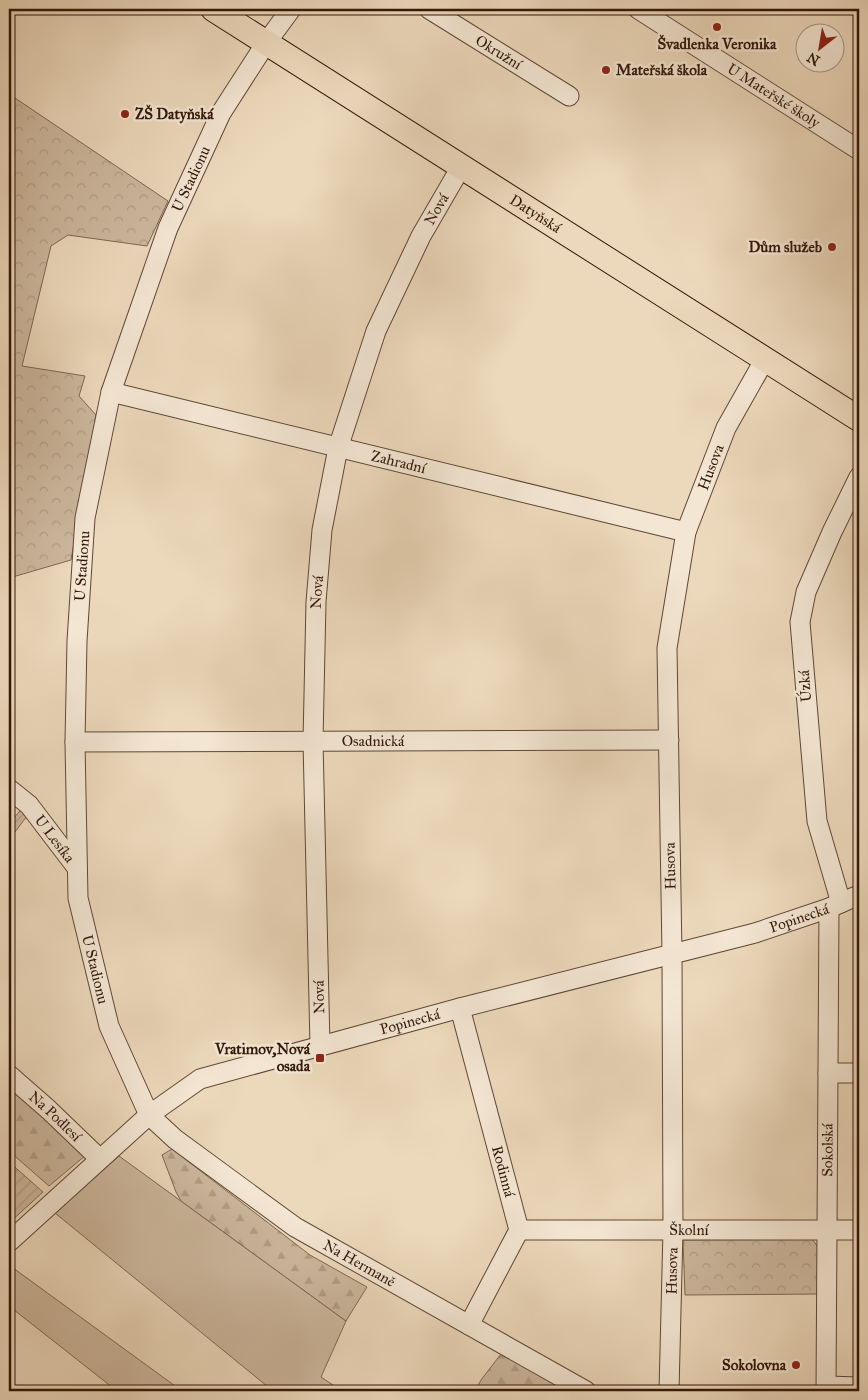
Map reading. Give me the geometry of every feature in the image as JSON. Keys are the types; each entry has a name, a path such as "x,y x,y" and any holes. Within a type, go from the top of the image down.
{"main road":[{"name":"Datyňská","path":"214,9 859,419"}],"street":[{"name":"U Stadionu","path":"149,1115 108,1026 78,898 75,742 77,641 85,518 111,392 168,228 222,112 266,42 291,9"},
{"name":"Okružní","path":"429,9 570,96"},
{"name":"U Mateřské školy","path":"638,9 859,150"},
{"name":"Nová","path":"320,1046 313,741 316,602 322,530 338,448 376,331 421,236 461,167"},
{"name":"Husova","path":"669,1391 673,1230 668,648 686,532 726,428 765,359"},
{"name":"Zahradní","path":"111,392 686,532"},
{"name":"Úzká","path":"835,906 816,821 800,622 806,592 832,532 859,477"},
{"name":"Osadnická","path":"75,742 669,740"},
{"name":"U Lesíka","path":"9,789 29,805 77,868"},
{"name":"Popinecká","path":"9,1242 149,1115 200,1079 460,1008 755,934 835,906 859,895"},
{"name":"Sokolská","path":"826,1389 828,1073 835,906"},
{"name":"Rodinná","path":"460,1008 519,1230"},
{"path":"828,1073 859,1073"},
{"name":"Na Podlesí","path":"9,1075 100,1159"},
{"name":"Na Hermaně","path":"149,1115 175,1138 295,1227 586,1391"},
{"path":"469,1325 519,1230"},
{"name":"Školní","path":"519,1230 859,1230"},
{"path":"826,1389 859,1386"}],"green space":[{"path":"9,94 168,201 147,246 68,235 51,246 22,366 85,376 79,396 96,415 71,560 9,578"},
{"path":"24,806 30,812 9,840 9,814 14,818"},
{"path":"9,1082 86,1155 49,1186 9,1151"},
{"path":"172,1149 310,1255 367,1287 346,1321 181,1201 162,1155"},
{"path":"119,1156 346,1321 321,1377 342,1391 273,1391 55,1213"},
{"path":"9,1162 43,1192 9,1223"},
{"path":"812,1239 818,1247 818,1294 685,1295 683,1240"},
{"path":"9,1265 182,1391 117,1391 9,1306"},
{"path":"501,1354 567,1391 475,1391"}],"place":[{"name":"Švadlenka Veronika","path":"717,27"},
{"name":"Mateřská škola","path":"606,70"},
{"name":"ZŠ Datyňská","path":"125,114"},
{"name":"Dům služeb","path":"832,247"},
{"name":"Vratimov,Nová osada","path":"320,1058"},
{"name":"Sokolovna","path":"796,1365"}]}
